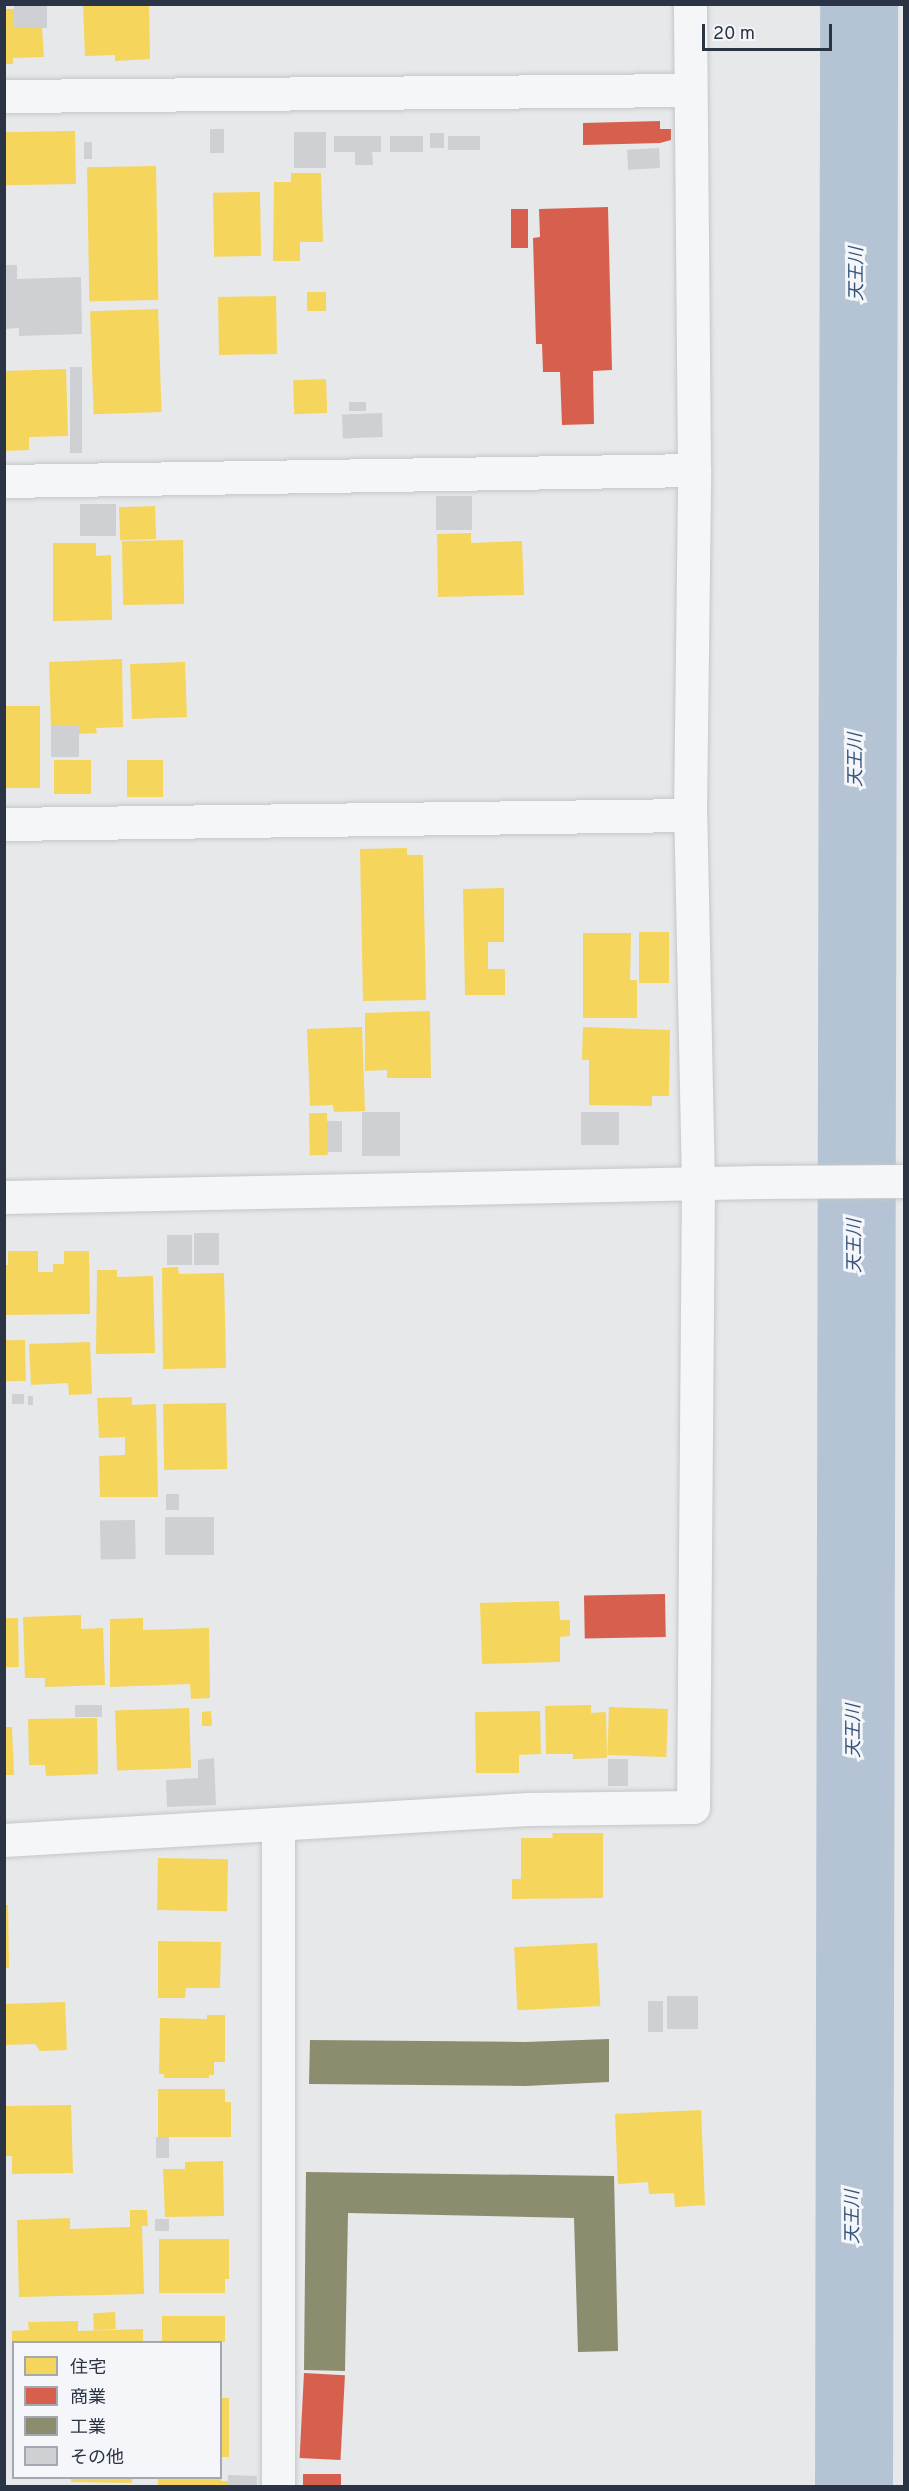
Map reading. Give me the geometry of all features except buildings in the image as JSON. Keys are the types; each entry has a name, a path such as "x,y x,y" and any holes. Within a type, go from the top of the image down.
{"street":[{"path":"4,1840 528,1809 693,1807 698,1184 690,815 694,470 690,4"},
{"path":"4,96 689,90"},
{"path":"4,481 694,470"},
{"path":"4,824 690,815"},
{"path":"4,1197 904,1181"},
{"path":"278,1824 279,2487"}],"waterway":[{"name":"天王川","path":"854,2486 859,4"}]}
